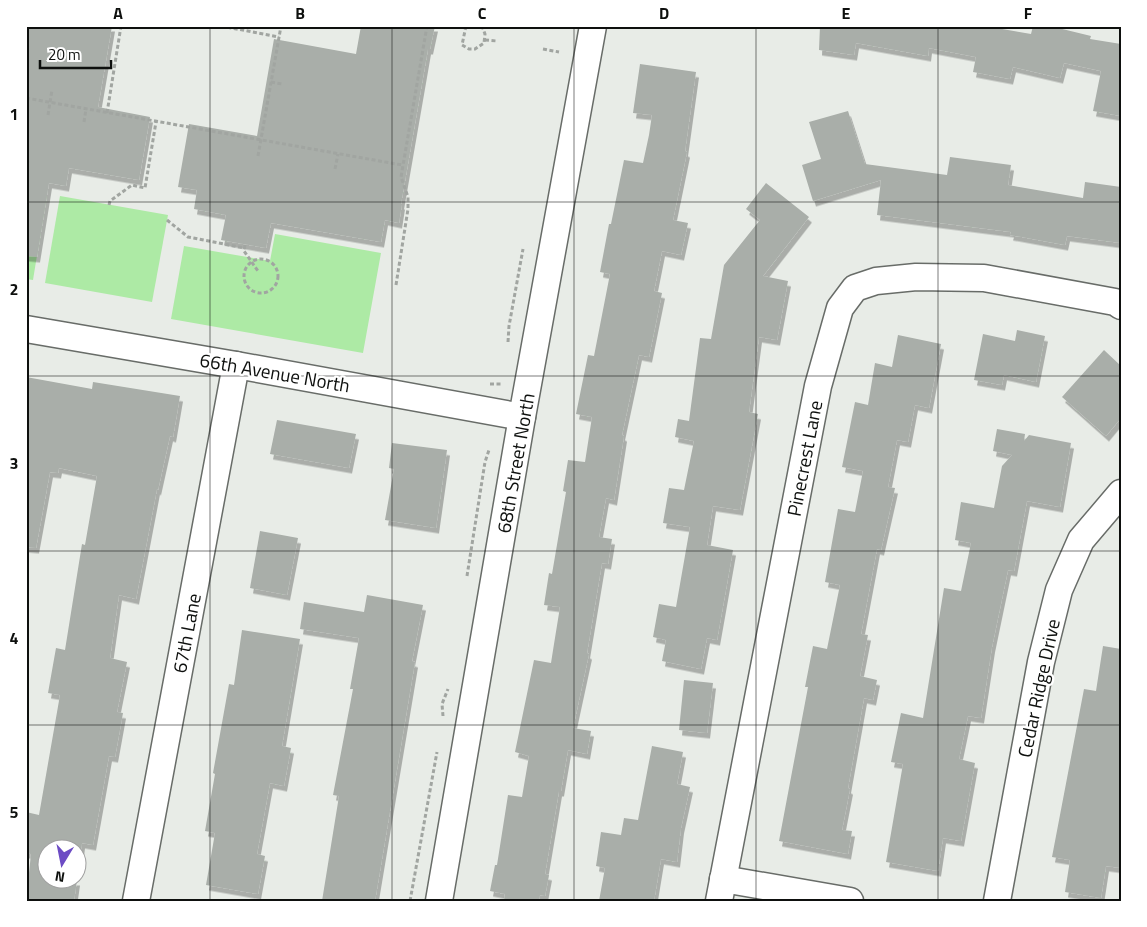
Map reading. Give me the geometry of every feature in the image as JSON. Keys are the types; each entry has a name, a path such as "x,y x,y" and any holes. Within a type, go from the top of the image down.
{"street":[{"name":"68th Street North","path":"439,901 522,417 593,26"},
{"name":"Pinecrest Lane","path":"721,890 818,386 840,308 855,288 876,281 916,278 984,278 1115,302 1121,306"},
{"name":"66th Avenue North","path":"26,329 522,417"},
{"name":"67th Lane","path":"136,901 236,365"},
{"name":"Cedar Ridge Drive","path":"997,901 1040,662 1059,590 1081,540 1121,493"},
{"path":"721,890 850,901"}],"path":[{"path":"107,113 121,26"},
{"path":"221,26 279,36"},
{"path":"258,156 281,26"},
{"path":"466,26 462,45 475,49 480,47 485,40 485,30 482,26"},
{"path":"396,286 408,209 408,197 401,177 402,165 427,28 432,30"},
{"path":"485,40 497,42"},
{"path":"543,49 559,52"},
{"path":"271,82 282,84"},
{"path":"48,116 52,90"},
{"path":"26,98 402,165"},
{"path":"84,122 86,109"},
{"path":"109,205 110,201 132,185 145,188 156,122"},
{"path":"335,169 338,154"},
{"path":"167,220 188,238 245,247 244,252 258,271"},
{"path":"508,347 509,326 523,249"},
{"path":"266,259 275,266 278,277 277,282 270,290 260,292 250,288 247,284 244,274 246,268 252,262 266,259"},
{"path":"501,389 504,375"},
{"path":"466,583 485,462 490,447"},
{"path":"442,723 444,713 442,704 450,679"},
{"path":"410,901 437,751"}],"green space":[{"path":"26,190 47,194 33,280 26,279"},
{"path":"60,196 168,215 152,302 45,283"},
{"path":"275,234 381,253 363,353 171,319 184,246 270,261"}],"building":[{"path":"26,26 112,26 98,107 150,117 139,180 69,168 66,186 49,183 37,257 26,256"},
{"path":"361,26 435,26 430,49 428,49 399,223 385,220 381,242 271,223 266,248 221,240 226,215 194,209 197,190 178,187 189,124 257,136 274,39 356,54"},
{"path":"820,26 985,26 1031,34 1033,26 1050,26 1091,36 1090,39 1121,44 1121,116 1093,111 1101,71 1064,63 1060,78 1013,67 1010,79 973,72 976,57 929,48 928,56 856,43 854,55 819,50"},
{"path":"640,64 696,72 685,151 687,152 673,220 688,223 681,255 662,251 654,291 662,293 649,357 639,355 622,435 624,436 614,500 606,498 599,537 612,539 608,564 602,563 587,653 589,654 573,728 591,731 587,754 568,750 545,874 549,875 545,896 540,895 539,901 504,901 505,894 490,891 495,865 497,865 508,795 522,797 529,756 515,752 534,660 551,663 560,607 544,605 549,573 552,574 566,492 563,491 568,460 585,462 592,417 576,414 588,355 594,356 610,274 600,272 609,224 611,224 624,160 643,163 649,135 652,115 633,113"},
{"path":"848,111 865,164 947,175 950,157 1011,165 1008,185 1083,198 1085,182 1121,187 1121,243 1067,236 1065,245 1010,235 1011,232 877,215 881,180 813,201 802,165 821,159 809,122"},
{"path":"766,183 809,217 763,276 788,281 777,340 759,337 749,412 758,414 740,510 713,506 707,545 733,550 717,640 707,638 701,669 662,661 666,640 653,637 659,604 676,607 690,527 663,523 669,488 684,490 694,441 675,437 678,419 689,421 700,338 711,339 724,265 760,220 746,209"},
{"path":"1017,330 1045,336 1036,382 1004,375 1002,385 974,380 983,334 1015,341"},
{"path":"898,335 941,344 929,408 915,405 908,442 897,440 888,487 895,488 881,550 877,549 861,634 868,635 860,676 877,680 873,700 864,698 848,788 850,789 842,830 852,831 848,854 779,841 808,687 805,687 813,646 827,649 840,585 825,582 838,509 855,512 863,471 842,467 855,402 868,405 875,363 892,367"},
{"path":"1104,350 1121,366 1121,418 1106,436 1062,397"},
{"path":"26,377 92,389 93,382 180,396 173,437 170,436 157,489 136,599 119,595 110,658 127,662 117,712 123,713 115,757 109,756 93,845 88,844 88,840 38,840 38,890 76,890 74,901 26,901 31,854 26,853 26,812 39,815 60,695 48,693 56,648 65,650 82,544 85,545 97,476 59,468 58,473 50,472 36,548 26,547"},
{"path":"277,420 356,434 349,468 270,454"},
{"path":"997,429 1025,434 1024,441 1029,435 1071,443 1060,507 1027,501 1014,571 1008,570 992,647 981,718 968,716 959,759 975,763 961,841 943,838 938,871 886,862 903,764 891,762 901,713 923,718 944,588 961,591 971,543 955,540 961,502 994,508 1002,466 1012,455 993,451"},
{"path":"392,443 447,450 436,528 385,520 394,469 389,468"},
{"path":"260,531 298,538 287,595 250,588"},
{"path":"367,595 423,605 412,661 415,662 375,901 322,901 339,796 333,795 353,689 350,689 359,638 300,629 304,602 364,612"},
{"path":"242,630 300,639 282,746 291,748 284,786 270,783 257,854 265,856 258,894 206,885 215,833 205,831 215,774 213,773 229,684 234,685"},
{"path":"1103,646 1121,649 1121,868 1106,866 1101,898 1065,892 1070,860 1052,857 1084,689 1096,691"},
{"path":"684,680 713,683 707,733 679,730"},
{"path":"652,746 683,752 677,784 690,787 681,828 677,862 661,859 654,901 599,901 605,868 596,866 601,832 621,835 624,818 638,820"}]}
